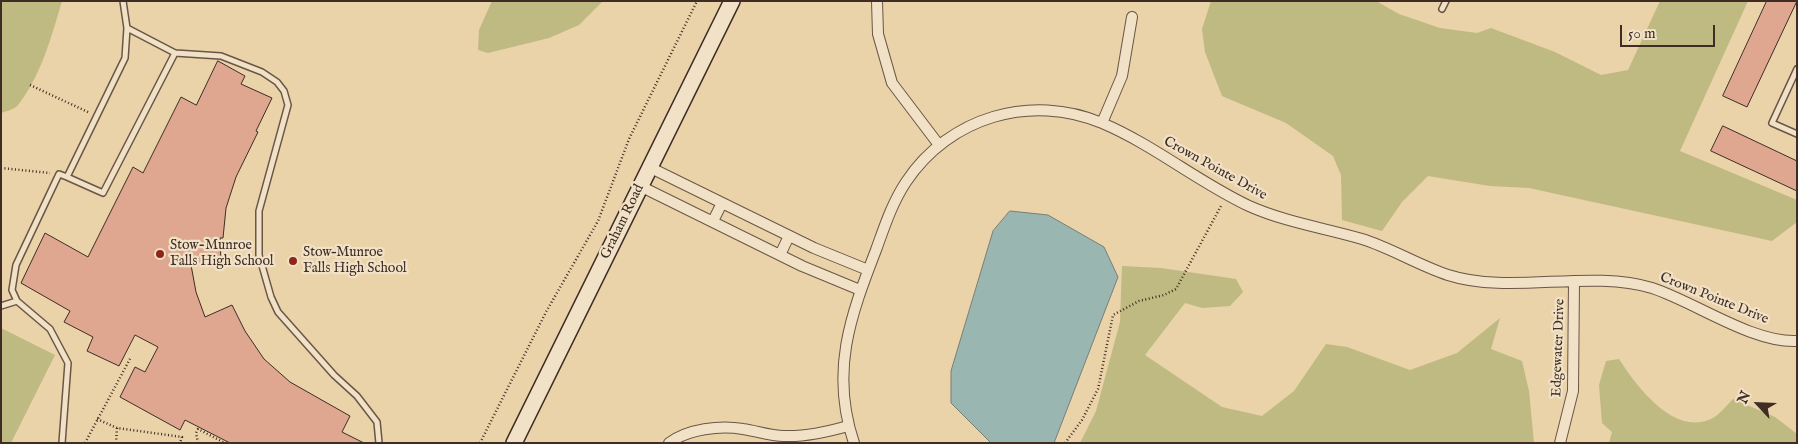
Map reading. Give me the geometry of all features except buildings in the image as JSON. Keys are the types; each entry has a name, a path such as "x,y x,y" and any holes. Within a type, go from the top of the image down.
{"main road":[{"name":"Graham Road","path":"514,443 732,1"}],"street":[{"path":"877,1 878,34 892,83 939,145"},
{"path":"1102,123 1122,76 1132,17"},
{"name":"Crown Pointe Drive","path":"854,443 848,426 844,404 843,362 850,321 890,212 904,184 918,166 939,145 984,120 1021,110 1052,110 1073,113 1102,123 1254,208 1281,218 1376,244 1452,276 1484,281 1620,283 1651,288 1740,328 1786,342 1797,341"},
{"path":"650,167 789,236 868,270"},
{"path":"640,186 780,256 860,290"},
{"path":"713,221 722,203"},
{"path":"780,256 789,236"},
{"name":"Edgewater Drive","path":"1560,443 1573,391 1574,282"},
{"path":"669,443 690,433 712,428 732,428 774,435 803,436 848,426"}],"lane":[{"path":"68,177 125,58 127,28 123,1"},
{"path":"1442,10 1446,1"},
{"path":"127,28 175,53 221,56 262,72 277,82 284,91 288,105 259,211 259,255 271,297 278,312 334,375 357,396 377,422 380,443"},
{"path":"62,443 68,363 50,329 17,301 12,290 16,265 59,174 103,193 175,53"},
{"path":"1797,69 1772,122 1797,134"},
{"path":"1,306 17,301"}],"path":[{"path":"480,443 546,312 598,221 629,139 697,1"},
{"path":"30,85 96,116"},
{"path":"1,168 59,174"},
{"path":"1065,443 1082,420 1098,389 1113,315 1139,301 1164,295 1176,289 1221,206"},
{"path":"85,443 131,357"},
{"path":"97,419 117,428 182,437 180,443"},
{"path":"116,443 117,428"},
{"path":"198,443 196,433 198,430 225,443"}],"shaded area":[{"path":"1,1 62,1 45,55 26,94 17,106 1,113"},
{"path":"492,1 603,1 579,25 549,38 488,53 478,50 479,30"},
{"path":"1211,1 1376,1 1399,14 1440,28 1477,33 1491,28 1555,52 1601,75 1628,70 1660,1 1748,1 1680,151 1797,200 1797,222 1772,241 1529,188 1490,186 1428,176 1402,202 1382,231 1342,220 1341,175 1333,156 1286,123 1222,96 1205,52 1202,29"},
{"path":"1122,266 1161,268 1236,279 1243,292 1230,306 1202,308 1185,303 1145,355 1222,407 1262,416 1294,391 1326,344 1347,347 1410,370 1457,353 1500,318 1491,349 1522,361 1529,391 1534,443 1080,443 1096,411 1120,322"},
{"path":"1,328 55,355 11,443 1,443"},
{"path":"1619,359 1636,383 1658,406 1671,416 1685,421 1699,422 1716,416 1733,399 1775,417 1797,434 1797,443 1609,443 1612,432 1602,423 1599,385 1606,361"}],"water":[{"path":"1010,211 1048,215 1104,247 1118,277 1054,443 991,443 951,403 951,371 993,231"}],"place":[{"name":"Stow-Munroe Falls High School","path":"160,254"},
{"name":"Stow–Munroe Falls High School","path":"293,261"}]}
